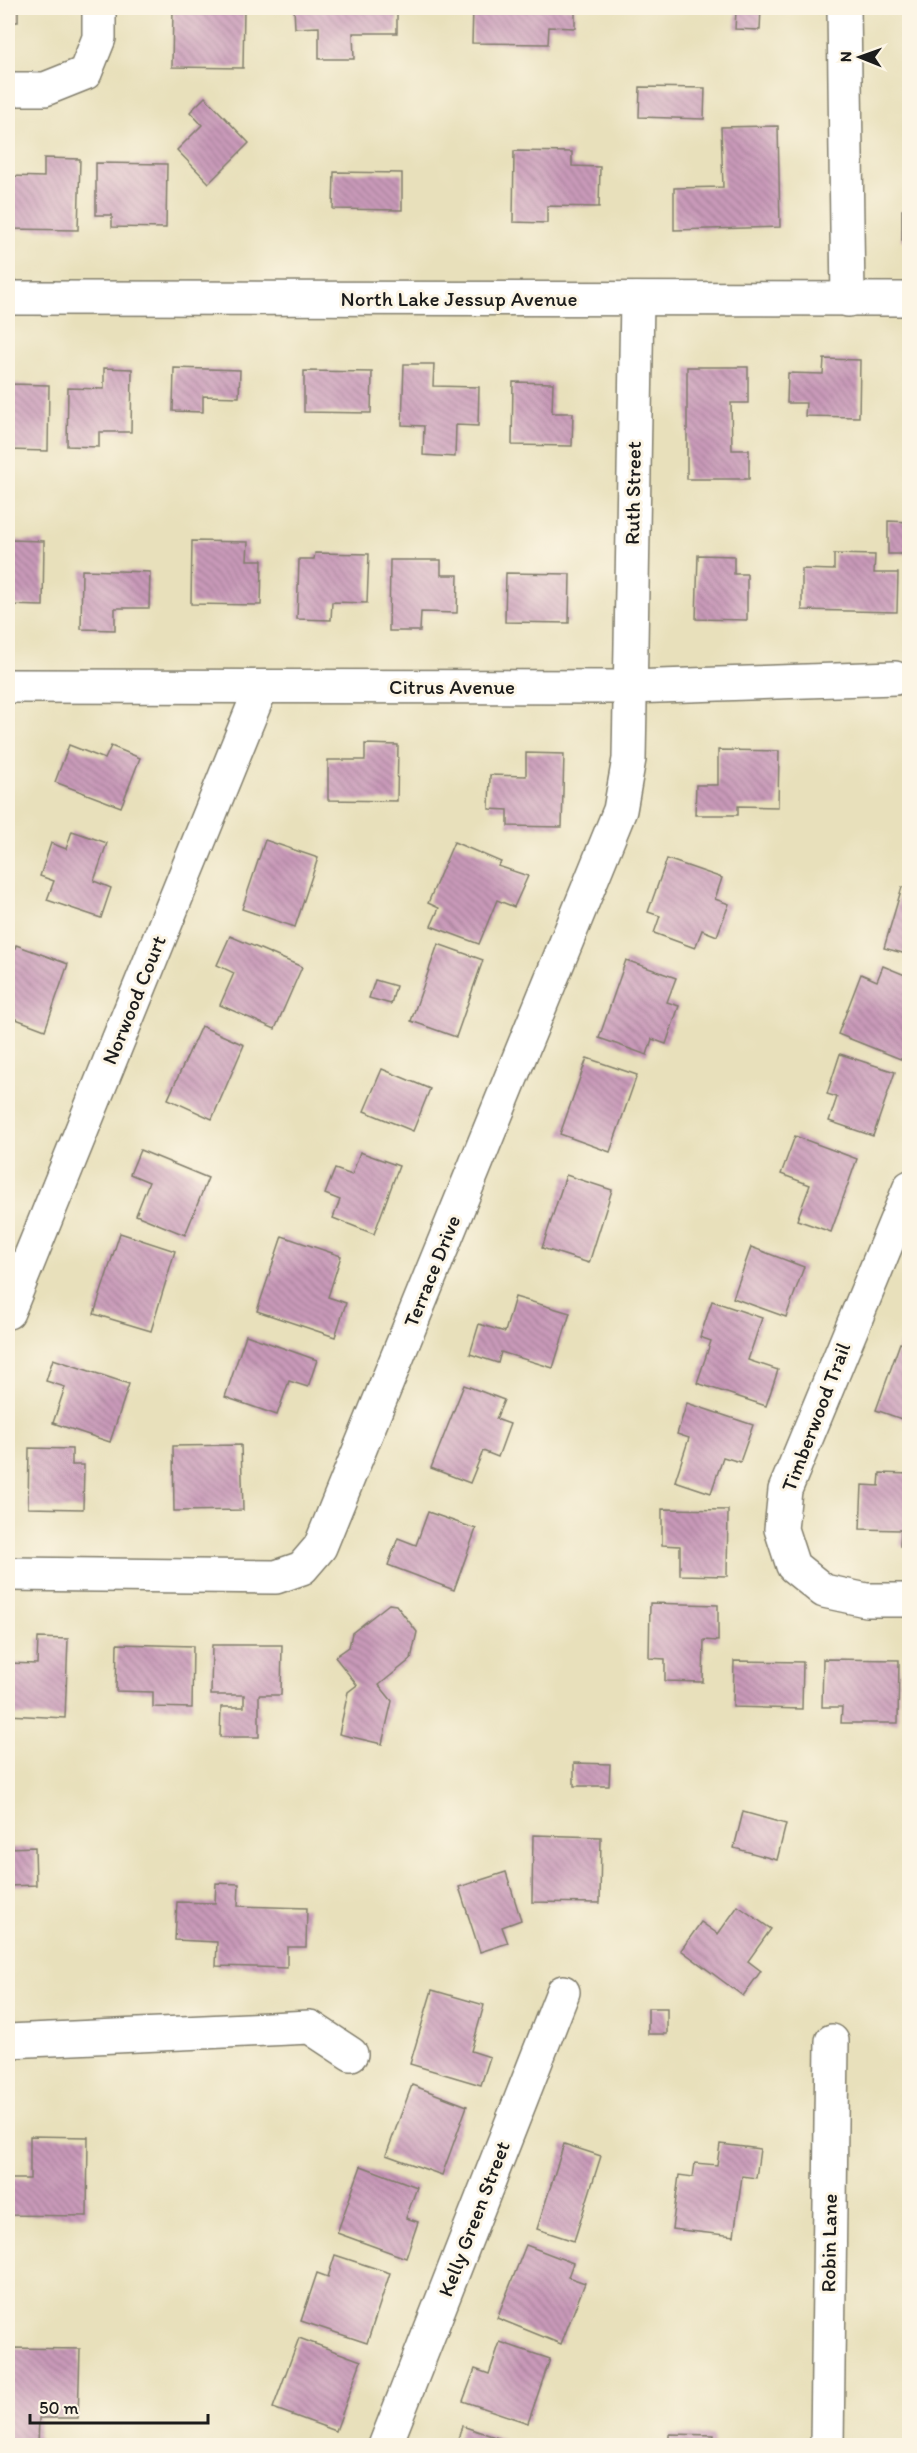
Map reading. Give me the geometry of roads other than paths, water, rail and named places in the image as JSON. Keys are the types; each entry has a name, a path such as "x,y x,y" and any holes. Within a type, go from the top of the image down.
{"street":[{"path":"8,88 45,89 85,73 99,38 99,8"},
{"path":"844,8 848,300"},
{"name":"North Lake Jessup Avenue","path":"8,298 909,299"},
{"name":"Ruth Street","path":"630,687 637,299"},
{"name":"Citrus Avenue","path":"8,686 630,687 896,678"},
{"name":"Terrace Drive","path":"8,1574 276,1577 302,1568 320,1547 620,810 629,759 630,687"},
{"name":"Norwood Court","path":"8,1312 261,688"},
{"name":"Timberwood Trail","path":"909,1187 785,1490 781,1529 793,1566 824,1591 866,1600 909,1600"},
{"name":"Kelly Green Street","path":"385,2445 563,1992"},
{"path":"8,2041 310,2027 351,2054"},
{"name":"Robin Lane","path":"827,2445 832,2041"}]}
